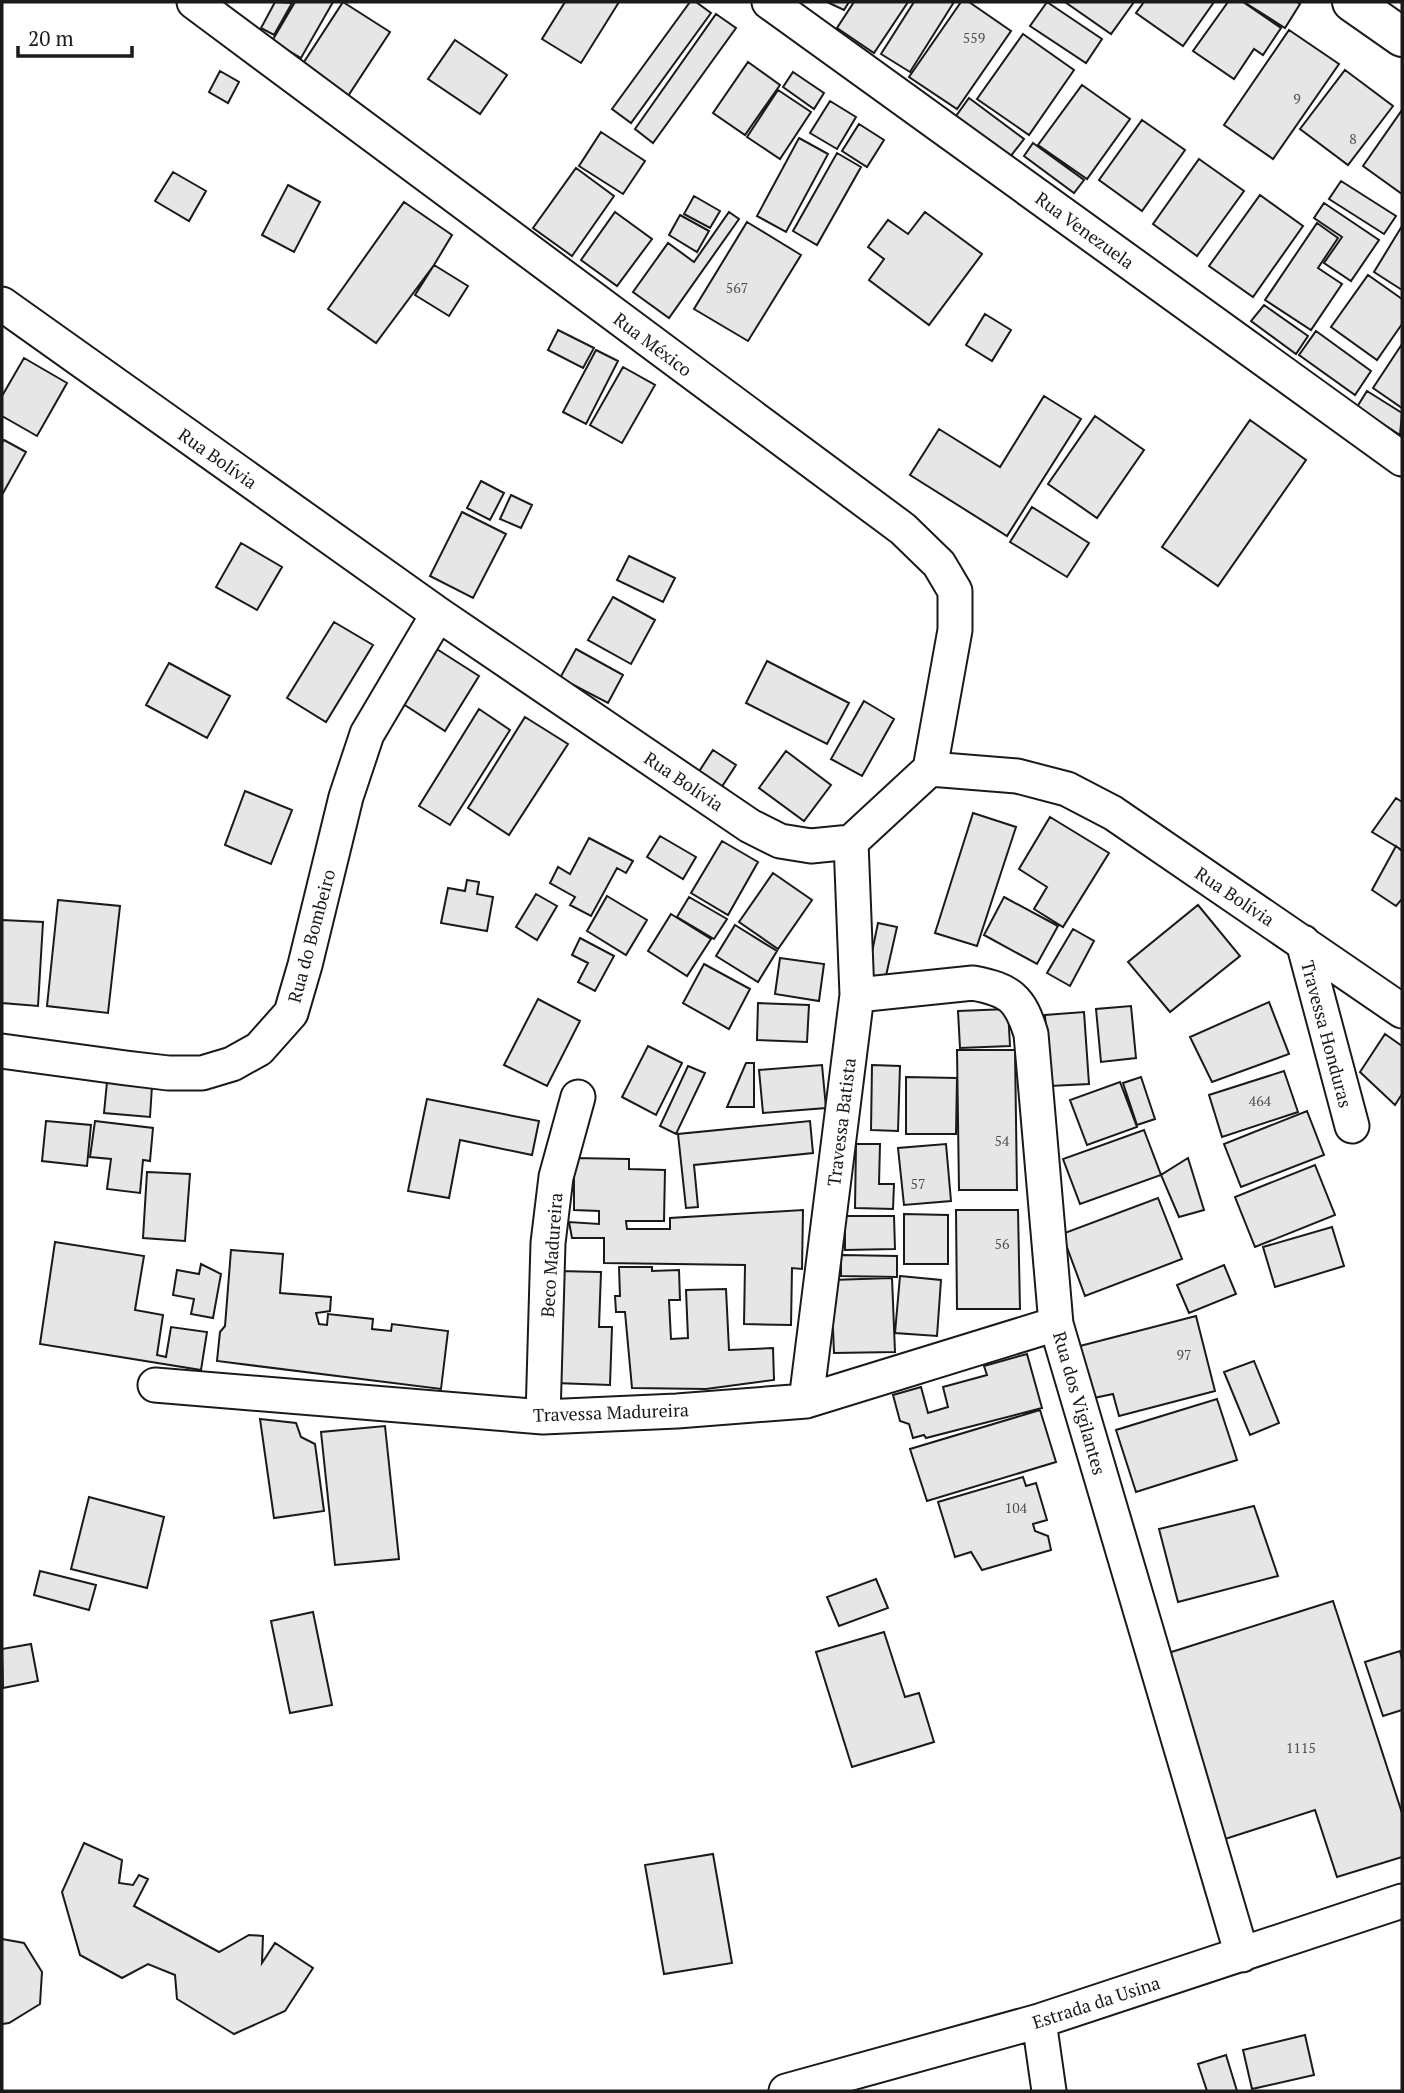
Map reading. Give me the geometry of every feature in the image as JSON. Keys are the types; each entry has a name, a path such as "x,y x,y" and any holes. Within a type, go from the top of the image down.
{"street":[{"name":"Rua México","path":"194,2 903,529 939,564 955,591 955,630 930,769"},
{"name":"Rua Venezuela","path":"769,2 1402,459"},
{"path":"1352,2 1402,37"},
{"name":"Rua Bolívia","path":"2,304 438,614 750,826 790,843 811,846 851,842"},
{"name":"Rua do Bombeiro","path":"2,1051 137,1069 202,1073 232,1064 259,1049 291,1013 346,797 367,734 438,614"},
{"path":"851,842 930,769"},
{"name":"Rua Bolívia","path":"930,769 1017,776 1067,789 1113,813 1402,1011"},
{"name":"Travessa Batista","path":"806,1401 857,995 851,842"},
{"name":"Travessa Honduras","path":"1303,942 1352,1126"},
{"name":"Rua dos Vigilantes","path":"857,995 973,984 992,987 1011,995 1024,1012 1031,1034 1056,1324 1242,1955"},
{"name":"Beco Madureira","path":"543,1417 548,1243 556,1177 578,1097"},
{"name":"Travessa Madureira","path":"155,1385 543,1417 677,1411 806,1401 1056,1324"},
{"name":"Estrada da Usina","path":"786,2091 1039,2021 1402,1901"},
{"path":"1039,2021 1049,2091"}],"building":[{"path":"275,2 292,3 274,35 261,28"},
{"path":"295,2 333,2 301,58 272,41"},
{"path":"343,2 390,32 348,96 302,65"},
{"path":"565,2 619,2 581,63 542,39"},
{"path":"690,2 696,2 711,13 631,123 612,109"},
{"path":"827,2 849,2 844,10"},
{"path":"854,2 908,2 874,53 837,28"},
{"path":"914,2 954,2 910,72 881,54"},
{"path":"961,2 969,2 1011,31 957,109 909,77"},
{"path":"1047,2 1102,39 1086,63 1030,26"},
{"path":"1065,2 1134,2 1111,34"},
{"path":"1144,2 1214,2 1183,46 1136,13"},
{"path":"1228,2 1243,2 1281,28 1263,55 1254,49 1234,79 1193,51"},
{"path":"1244,2 1297,2 1300,4 1285,28"},
{"path":"716,14 736,28 653,143 635,129"},
{"path":"1289,30 1339,64 1273,159 1224,125"},
{"path":"1023,34 1074,70 1029,135 977,99"},
{"path":"455,40 507,75 480,114 428,79"},
{"path":"748,62 780,85 745,135 713,113"},
{"path":"1345,70 1393,106 1348,165 1300,129"},
{"path":"220,71 239,82 228,103 209,92"},
{"path":"793,72 824,93 814,109 783,87"},
{"path":"1082,85 1130,119 1087,179 1038,145"},
{"path":"778,90 811,112 780,159 747,137"},
{"path":"969,98 1024,139 1010,157 956,116"},
{"path":"830,101 856,117 837,149 810,133"},
{"path":"1402,110 1402,194 1363,166"},
{"path":"1142,120 1185,150 1142,211 1099,180"},
{"path":"859,124 884,140 867,167 842,151"},
{"path":"601,132 645,161 623,194 579,166"},
{"path":"799,138 828,154 786,232 757,216"},
{"path":"1033,143 1084,180 1074,193 1024,156"},
{"path":"837,153 861,167 817,245 793,231"},
{"path":"1199,159 1244,191 1197,256 1153,224"},
{"path":"576,168 614,196 572,256 533,228"},
{"path":"173,172 206,191 189,221 155,201"},
{"path":"1341,181 1396,216 1384,234 1329,199"},
{"path":"288,185 320,202 294,252 262,235"},
{"path":"1260,195 1303,226 1253,297 1209,266"},
{"path":"694,196 720,211 710,228 684,214"},
{"path":"404,202 452,235 434,265 376,343 328,309"},
{"path":"1324,203 1379,240 1351,281 1324,263 1342,237 1314,218"},
{"path":"615,212 652,239 617,286 581,260"},
{"path":"729,212 739,219 669,318 633,292 668,243 694,262"},
{"path":"925,212 982,254 929,325 869,280 884,259 868,247 888,220 908,234"},
{"path":"680,215 709,231 697,252 669,235"},
{"path":"747,222 801,255 748,341 694,309"},
{"path":"1317,223 1338,238 1318,268 1342,284 1311,330 1265,300"},
{"path":"1402,226 1402,290 1374,272"},
{"path":"434,265 468,286 449,316 415,295"},
{"path":"1368,275 1402,299 1402,324 1377,360 1331,327"},
{"path":"1264,305 1308,336 1296,354 1251,321"},
{"path":"985,314 1011,330 992,361 966,345"},
{"path":"558,330 594,348 583,368 548,350"},
{"path":"1316,331 1371,371 1355,395 1299,355"},
{"path":"1402,344 1402,408 1373,388"},
{"path":"596,350 618,361 586,424 563,412"},
{"path":"24,358 67,383 37,436 2,416 2,396"},
{"path":"623,367 655,385 622,443 590,425"},
{"path":"1367,391 1402,413 1400,435 1357,407"},
{"path":"1044,396 1081,419 1007,536 910,475 939,429 1000,467"},
{"path":"1095,416 1144,450 1097,518 1048,484"},
{"path":"1250,420 1306,460 1218,586 1162,547"},
{"path":"4,440 26,452 2,495 2,443"},
{"path":"481,481 504,493 490,520 467,508"},
{"path":"511,495 532,505 521,528 500,519"},
{"path":"1032,507 1089,543 1067,577 1010,542"},
{"path":"462,512 506,534 473,598 430,576"},
{"path":"241,543 282,567 257,610 216,587"},
{"path":"629,556 675,578 663,602 617,580"},
{"path":"613,597 655,620 631,664 588,640"},
{"path":"334,622 373,645 326,722 287,698"},
{"path":"432,646 479,676 445,731 397,700"},
{"path":"576,649 623,675 608,703 560,678"},
{"path":"767,661 849,703 827,744 746,703"},
{"path":"169,663 230,696 207,738 146,705"},
{"path":"864,701 894,719 862,776 831,759"},
{"path":"479,709 510,730 450,825 419,806"},
{"path":"525,717 568,744 509,835 468,808"},
{"path":"713,750 736,765 721,788 698,773"},
{"path":"786,751 831,785 804,821 759,788"},
{"path":"245,791 292,810 271,864 225,845"},
{"path":"1396,798 1402,802 1402,850 1372,832"},
{"path":"973,813 1016,827 977,946 935,933"},
{"path":"1050,817 1109,853 1063,927 1034,909 1047,887 1019,869"},
{"path":"660,836 696,857 683,879 647,857"},
{"path":"589,838 633,861 626,873 617,868 591,916 570,905 575,897 550,883 558,867 570,874"},
{"path":"722,841 758,862 728,915 691,893"},
{"path":"1396,846 1402,851 1402,899 1396,906 1372,890"},
{"path":"773,873 812,900 778,949 739,922"},
{"path":"467,880 479,882 477,894 493,897 487,931 441,923 448,888 465,891"},
{"path":"536,894 557,906 537,940 516,927"},
{"path":"607,896 647,920 626,955 587,931"},
{"path":"689,897 727,919 714,939 677,917"},
{"path":"1004,897 1058,926 1037,964 984,935"},
{"path":"58,900 120,906 108,1013 47,1006"},
{"path":"1198,905 1240,956 1170,1012 1128,962"},
{"path":"671,914 711,939 687,976 648,951"},
{"path":"2,920 43,922 38,1006 2,1003"},
{"path":"878,923 897,927 885,980 867,976"},
{"path":"735,925 777,951 758,982 716,956"},
{"path":"1073,929 1094,941 1070,986 1047,973"},
{"path":"580,938 614,956 595,991 578,982 588,963 572,955"},
{"path":"780,958 824,964 819,1001 775,994"},
{"path":"704,964 750,989 729,1029 683,1003"},
{"path":"538,999 580,1021 547,1086 504,1065"},
{"path":"1269,1002 1289,1054 1212,1082 1190,1037"},
{"path":"758,1003 809,1005 807,1042 757,1040"},
{"path":"1131,1006 1136,1058 1101,1062 1096,1009"},
{"path":"1008,1009 1010,1046 960,1048 958,1011"},
{"path":"1084,1012 1089,1084 1050,1086 1045,1015"},
{"path":"1385,1034 1402,1046 1402,1094 1395,1105 1360,1072"},
{"path":"648,1046 682,1063 656,1115 622,1097"},
{"path":"957,1050 1015,1050 1017,1190 959,1190"},
{"path":"746,1063 754,1063 754,1107 727,1107"},
{"path":"822,1065 826,1108 763,1113 759,1070"},
{"path":"872,1065 900,1066 898,1131 871,1130"},
{"path":"688,1066 705,1073 676,1134 660,1126"},
{"path":"1284,1071 1298,1112 1222,1137 1209,1095"},
{"path":"906,1077 957,1078 956,1134 906,1134"},
{"path":"1141,1077 1155,1119 1137,1125 1123,1083"},
{"path":"107,1082 152,1086 150,1117 104,1113"},
{"path":"1120,1082 1137,1127 1087,1145 1070,1100"},
{"path":"427,1099 539,1121 532,1155 460,1140 449,1198 408,1191"},
{"path":"1307,1111 1324,1155 1241,1187 1224,1144"},
{"path":"46,1121 91,1125 87,1166 42,1161"},
{"path":"95,1121 153,1128 150,1161 143,1160 140,1193 107,1189 111,1159 90,1157"},
{"path":"810,1121 813,1153 694,1165 698,1207 686,1208 678,1134"},
{"path":"1144,1130 1161,1175 1080,1204 1063,1159"},
{"path":"856,1144 880,1144 879,1184 894,1184 893,1209 855,1208"},
{"path":"946,1144 951,1201 904,1205 898,1148"},
{"path":"574,1158 629,1159 629,1169 665,1170 664,1221 626,1221 627,1229 670,1229 670,1218 803,1210 802,1269 792,1268 791,1325 744,1324 745,1265 604,1263 604,1238 572,1238 569,1222 599,1224 599,1211 574,1210"},
{"path":"1188,1158 1204,1210 1179,1217 1161,1175"},
{"path":"1315,1165 1335,1215 1255,1247 1235,1197"},
{"path":"147,1172 190,1174 185,1241 143,1238"},
{"path":"1158,1198 1182,1259 1085,1296 1062,1234"},
{"path":"956,1210 1018,1210 1020,1309 957,1309"},
{"path":"904,1214 948,1215 948,1264 904,1264"},
{"path":"845,1216 894,1216 895,1249 845,1250"},
{"path":"1332,1227 1344,1266 1275,1287 1263,1247"},
{"path":"55,1242 144,1256 135,1310 163,1315 157,1355 166,1357 171,1327 207,1332 201,1370 40,1344"},
{"path":"231,1250 283,1254 280,1293 331,1297 330,1311 316,1313 319,1324 327,1325 328,1314 373,1319 372,1329 391,1331 392,1324 448,1331 441,1389 217,1361 220,1332 225,1326"},
{"path":"841,1255 897,1256 897,1277 841,1276"},
{"path":"201,1264 221,1274 213,1318 191,1314 194,1299 173,1295 177,1270 199,1274"},
{"path":"1224,1265 1236,1294 1189,1313 1177,1285"},
{"path":"619,1267 652,1267 652,1271 679,1270 680,1300 669,1300 671,1339 688,1338 686,1290 726,1289 729,1350 773,1348 774,1380 706,1389 632,1388 625,1312 616,1312 615,1296 620,1296"},
{"path":"558,1271 601,1272 599,1327 612,1327 610,1385 555,1383"},
{"path":"900,1276 941,1280 937,1336 895,1333"},
{"path":"892,1278 895,1352 834,1353 831,1280"},
{"path":"1196,1316 1215,1391 1119,1416 1113,1394 1089,1399 1076,1347"},
{"path":"1027,1354 1042,1408 926,1438 924,1435 913,1438 909,1424 900,1421 893,1395 921,1387 928,1413 948,1407 943,1387 987,1375 984,1366"},
{"path":"1254,1361 1279,1423 1250,1435 1224,1372"},
{"path":"1217,1399 1237,1460 1136,1492 1116,1430"},
{"path":"1040,1410 1056,1462 927,1501 910,1449"},
{"path":"260,1419 296,1423 301,1437 315,1444 324,1511 274,1518"},
{"path":"385,1426 399,1559 335,1565 321,1432"},
{"path":"1023,1477 1026,1486 1036,1483 1047,1520 1033,1524 1035,1531 1048,1536 1051,1550 982,1570 971,1552 955,1557 938,1502"},
{"path":"89,1497 164,1517 147,1588 71,1569"},
{"path":"1254,1506 1278,1576 1178,1602 1159,1529"},
{"path":"40,1571 96,1585 89,1610 34,1595"},
{"path":"876,1579 888,1608 839,1626 827,1597"},
{"path":"1333,1601 1402,1813 1402,1857 1337,1877 1315,1810 1222,1840 1162,1655"},
{"path":"313,1612 332,1705 290,1713 271,1621"},
{"path":"884,1632 905,1697 919,1693 934,1742 852,1767 816,1652"},
{"path":"31,1644 38,1681 3,1688 2,1649"},
{"path":"1400,1651 1402,1710 1383,1716 1365,1662"},
{"path":"84,1843 122,1860 119,1883 133,1885 139,1875 148,1879 134,1906 219,1952 249,1935 263,1936 262,1963 275,1943 313,1968 285,2011 234,2034 177,1999 175,1975 148,1964 122,1978 80,1955 62,1892"},
{"path":"713,1854 732,1963 664,1974 645,1865"},
{"path":"2,1939 24,1943 42,1972 40,2004 9,2023 2,2024"},
{"path":"1305,2035 1314,2075 1252,2089 1243,2050"},
{"path":"1226,2055 1237,2091 1207,2091 1198,2064"}]}
